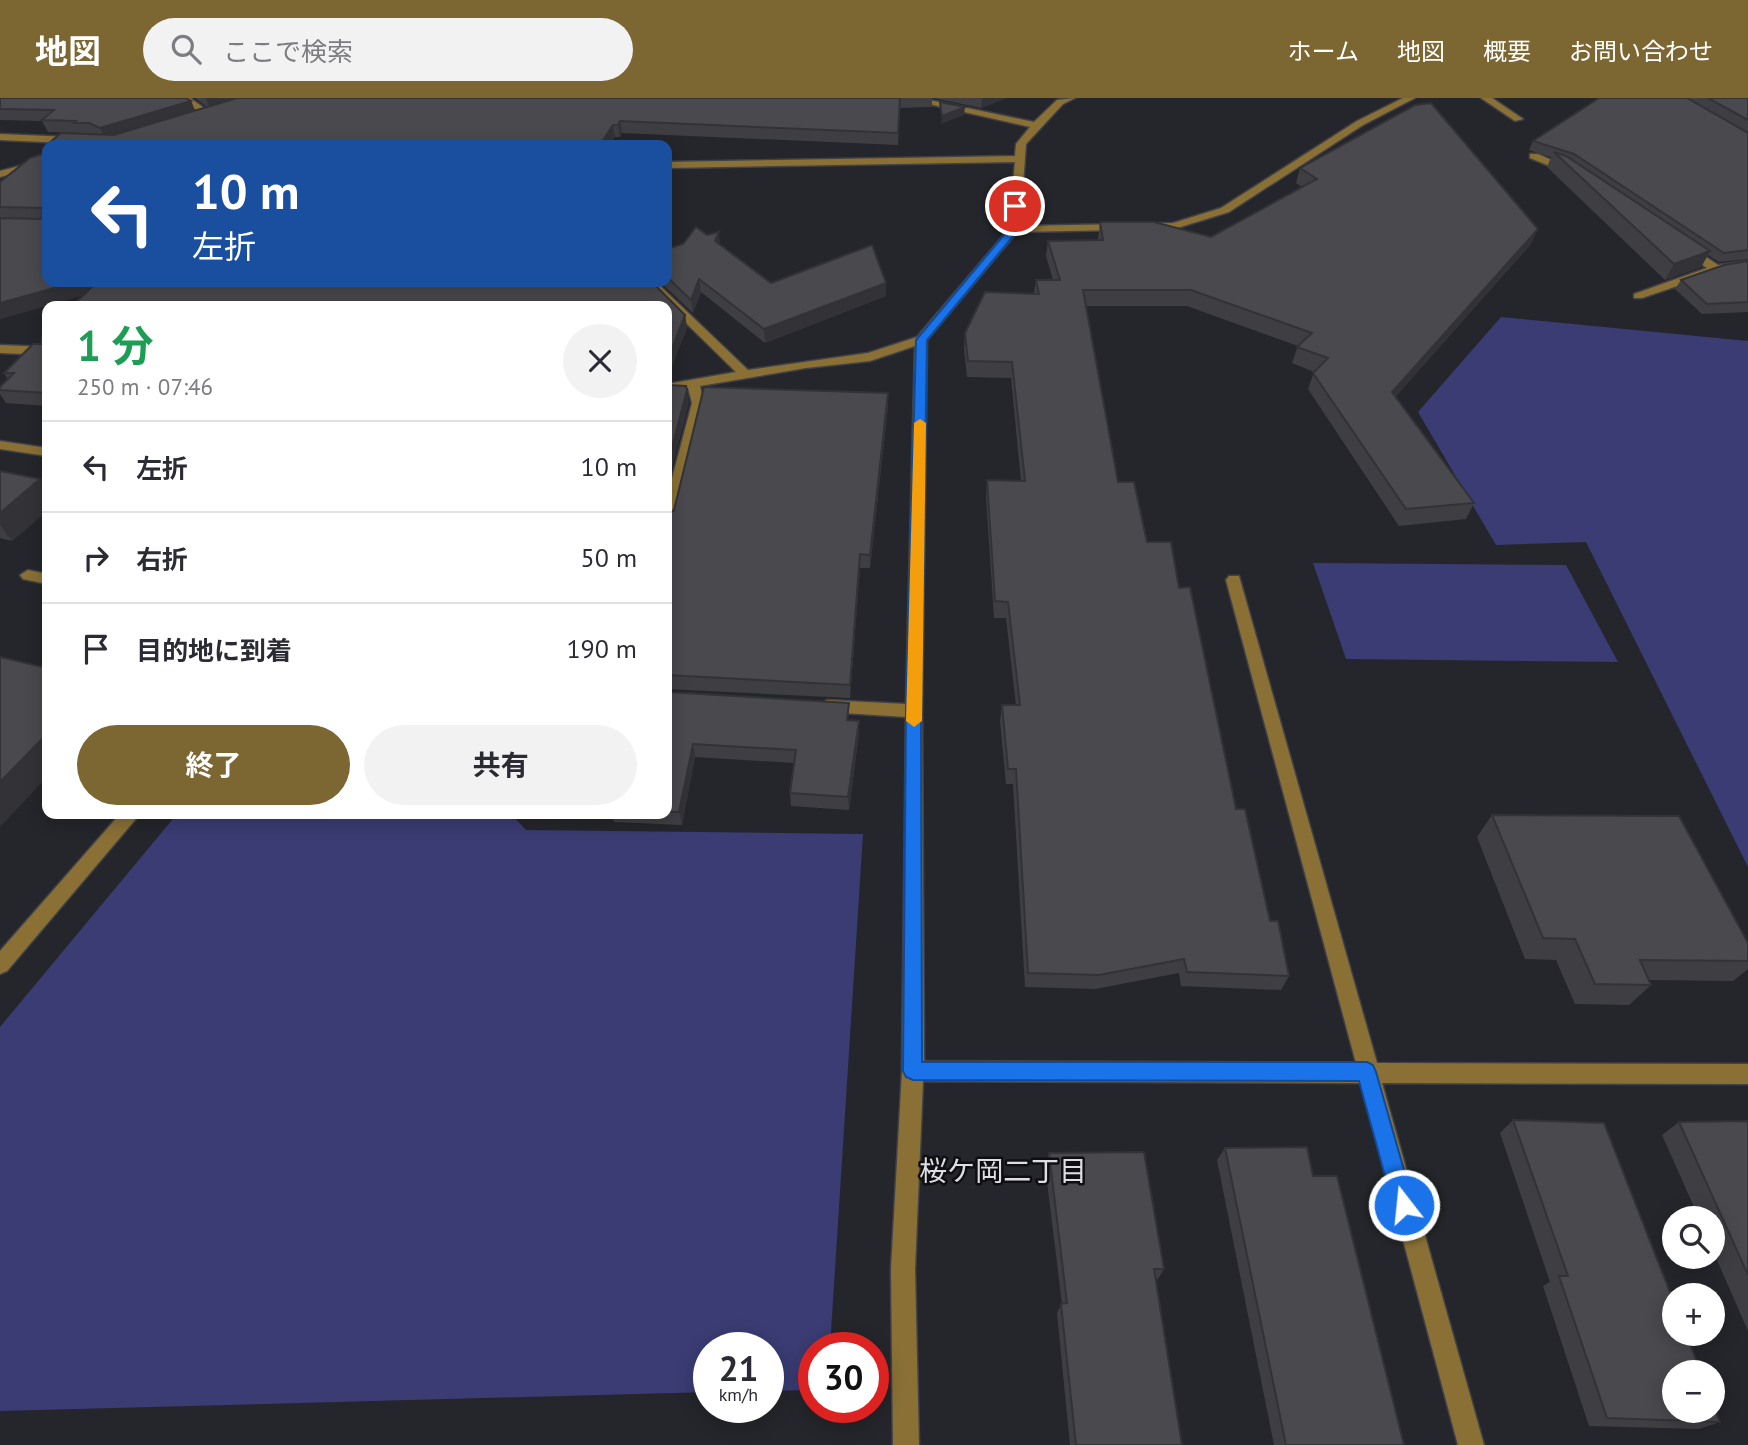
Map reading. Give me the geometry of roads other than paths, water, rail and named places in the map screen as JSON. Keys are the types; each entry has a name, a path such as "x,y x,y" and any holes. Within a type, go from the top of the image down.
{"street":[{"path":"184,98 209,115"},
{"path":"906,98 1036,125"},
{"path":"672,387 744,373 870,357 921,340 1014,229 1021,144 1060,102 1070,98"},
{"path":"1014,229 1174,226 1226,210 1360,123 1410,98"},
{"path":"1487,98 1493,98"},
{"path":"1487,98 1518,119"},
{"path":"196,119 220,112"},
{"path":"0,137 71,140"},
{"path":"1534,156 1564,167 1586,181"},
{"path":"672,164 1018,159"},
{"path":"0,174 42,163"},
{"path":"1672,240 1716,269"},
{"path":"1638,296 1716,269 1748,264"},
{"path":"655,287 670,301"},
{"path":"672,303 744,373"},
{"path":"906,1445 903,1269 913,1071 914,711 921,340"},
{"path":"0,349 42,351"},
{"path":"672,504 698,403 693,383"},
{"path":"0,444 42,451"},
{"path":"28,575 42,578"},
{"path":"1234,580 1471,1445"},
{"path":"804,705 914,711"},
{"path":"0,965 127,819"},
{"path":"913,1071 1748,1074"}],"district":[{"name":"桜ケ岡二丁目","path":"1003,1170"}]}
